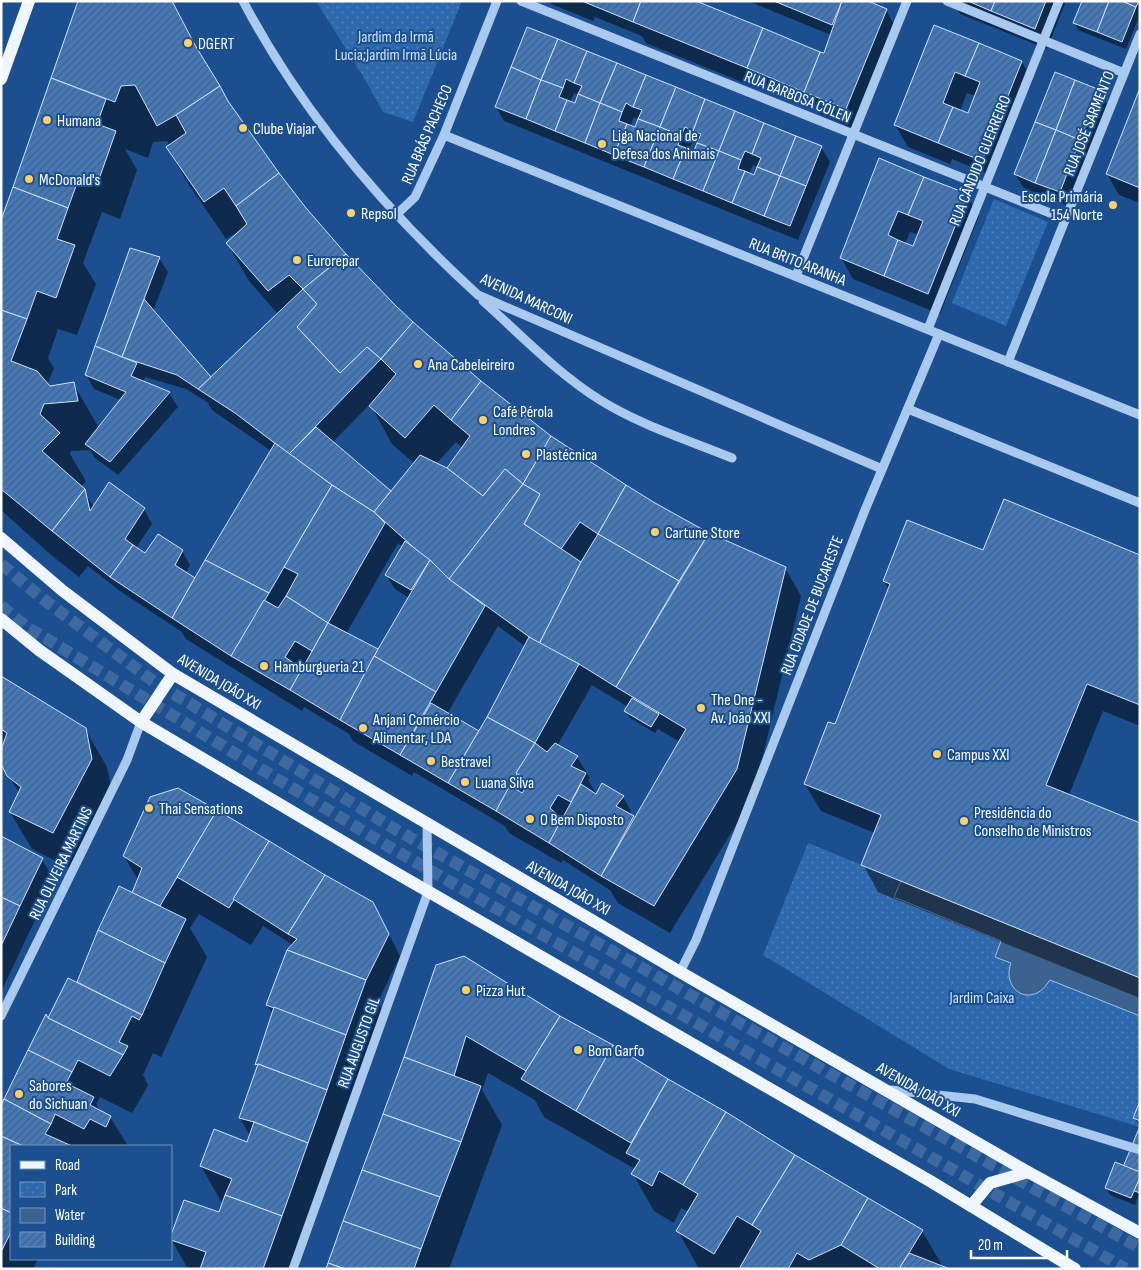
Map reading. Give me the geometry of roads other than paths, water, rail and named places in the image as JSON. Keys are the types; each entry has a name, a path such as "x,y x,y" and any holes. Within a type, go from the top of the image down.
{"main road":[{"path":"1,79 28,1"},
{"name":"AVENIDA JOÃO XXI","path":"1,538 63,591 173,674 680,972 1028,1172 1140,1233"},
{"path":"1,619 39,650 141,722 428,892 971,1206 1075,1269"},
{"path":"141,722 173,674"},
{"path":"971,1206 990,1183 1028,1172"}],"street":[{"name":"AVENIDA MARCONI","path":"243,1 282,67 317,119 355,168 439,260 478,295 882,469"},
{"name":"RUA BRÁS PACHECO","path":"396,215 416,197 444,134 497,1"},
{"name":"RUA BARBOSA CÓLEN","path":"521,1 1065,219"},
{"path":"796,276 906,1"},
{"path":"947,1 1124,73"},
{"name":"RUA CÂNDIDO GUERREIRO","path":"928,329 1059,1"},
{"name":"RUA JOSÉ SARMENTO","path":"1008,362 1140,34"},
{"name":"RUA BRITO ARANHA","path":"444,134 1140,415"},
{"path":"478,295 549,361 600,399 646,423 732,458"},
{"name":"RUA CIDADE DE BUCARESTE","path":"680,972 696,940 882,469 940,334"},
{"path":"908,409 1140,503"},
{"name":"RUA OLIVEIRA MARTINS","path":"1,1016 127,760 141,722"},
{"name":"RUA AUGUSTO GIL","path":"293,1269 428,892 427,822"},
{"path":"887,1090 976,1099 1140,1150"}],"water":[{"path":"901,881 1140,978 1140,1016 1050,980 1039,992 1032,995 1020,993 1011,984 1009,978 1011,963 995,957 1001,941 894,897"}],"tunnel":[{"path":"1,564 43,599 153,681 395,829 1140,1248"},
{"path":"1,606 27,627 386,845 1126,1269"}],"place":[{"name":"DGERT","path":"188,43"},
{"name":"Humana","path":"47,120"},
{"name":"Clube Viajar","path":"243,128"},
{"name":"Liga Nacional de Defesa dos Animais","path":"602,144"},
{"name":"McDonald's","path":"29,179"},
{"name":"Escola Primária 154 Norte","path":"1113,205"},
{"name":"Repsol","path":"351,213"},
{"name":"Eurorepar","path":"297,260"},
{"name":"Ana Cabeleireiro","path":"418,364"},
{"name":"Café Pérola Londres","path":"483,420"},
{"name":"Plastécnica","path":"526,454"},
{"name":"Cartune Store","path":"655,532"},
{"name":"Hamburgueria 21","path":"264,666"},
{"name":"The One - Av. João XXI","path":"701,708"},
{"name":"Anjani Comércio Alimentar, LDA","path":"363,728"},
{"name":"Campus XXI","path":"937,754"},
{"name":"Bestravel","path":"431,761"},
{"name":"Luana Silva","path":"465,782"},
{"name":"Thai Sensations","path":"149,808"},
{"name":"O Bem Disposto","path":"530,819"},
{"name":"Presidência do Conselho de Ministros","path":"964,821"},
{"name":"Pizza Hut","path":"466,990"},
{"name":"Bom Garfo","path":"578,1050"},
{"name":"Sabores do Sichuan","path":"19,1094"}],"park label":[{"name":"Jardim da Irmã Lucia;Jardim Irmã Lúcia","path":"396,45"},
{"name":"Jardim Caixa","path":"982,997"}]}
